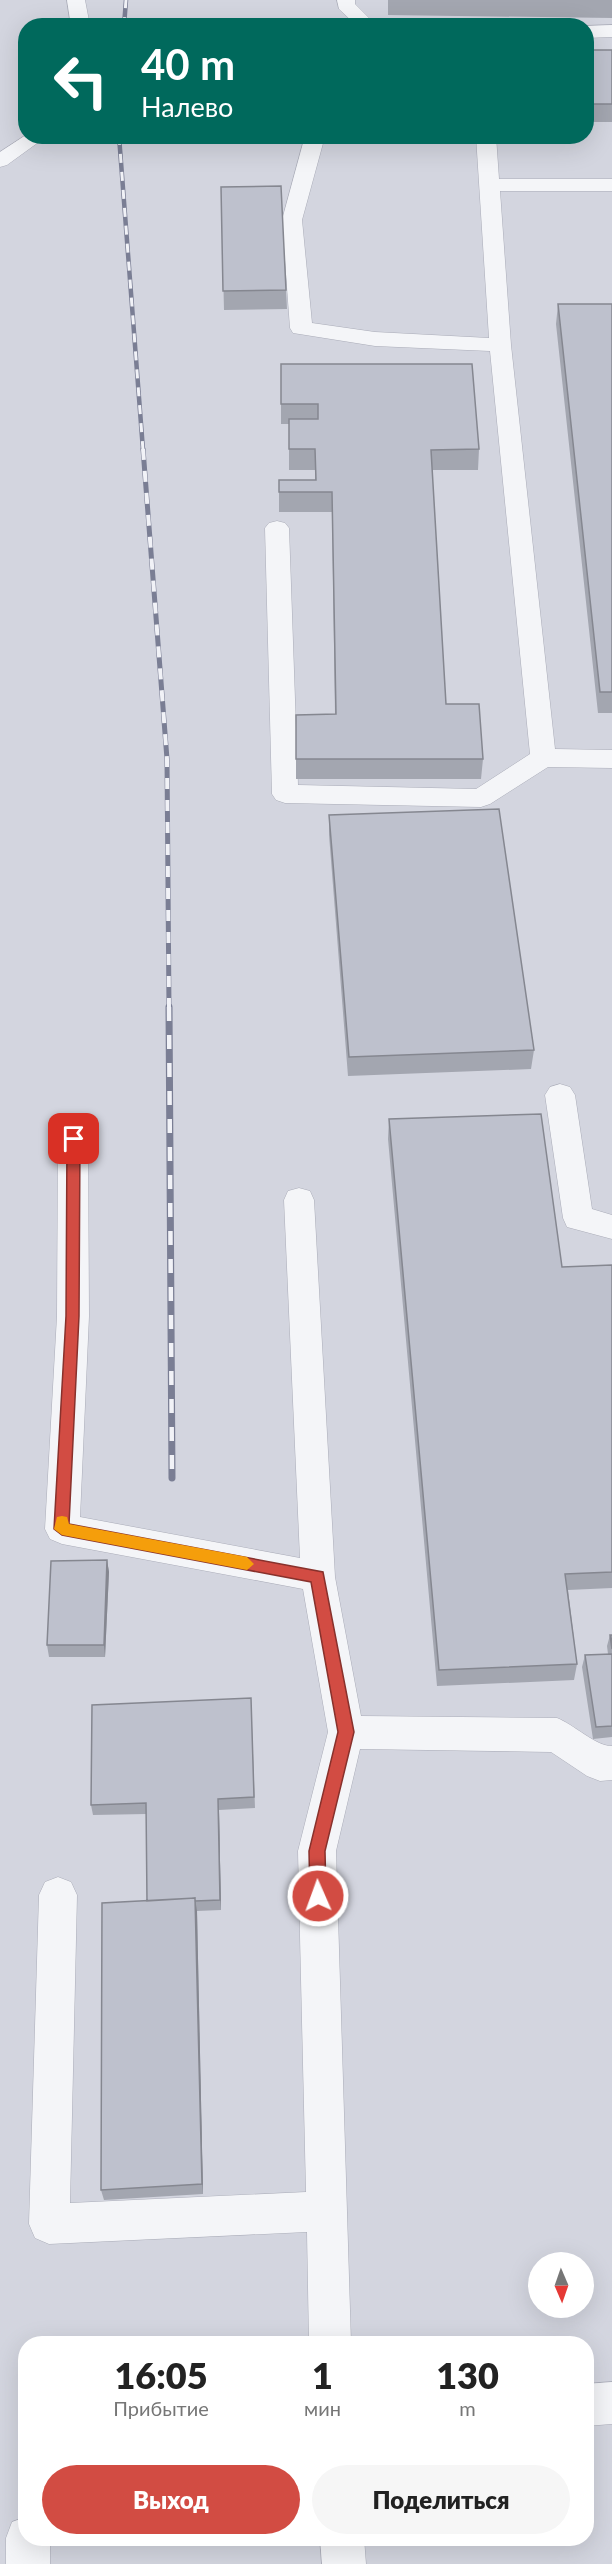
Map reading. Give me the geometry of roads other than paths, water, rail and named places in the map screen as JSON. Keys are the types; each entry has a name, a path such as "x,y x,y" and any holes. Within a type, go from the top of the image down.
{"lane":[{"path":"76,0 79,18"},
{"path":"346,0 346,5 360,18"},
{"path":"594,32 612,32"},
{"path":"0,161 25,144"},
{"path":"313,144 292,220 301,328 375,339 500,345"},
{"path":"486,144 500,345 543,758"},
{"path":"489,185 612,185"},
{"path":"277,528 285,794 481,798 543,758 612,759"},
{"path":"560,1095 578,1218 612,1227"},
{"path":"74,1139 73,1316 62,1529 318,1577"},
{"path":"299,1200 318,1577 346,1732 317,1851 330,2336"},
{"path":"346,1732 557,1735 600,1764 612,1763"},
{"path":"58,1895 49,2224 327,2211"},
{"path":"594,2404 612,2403"},
{"path":"28,2546 28,2564"},
{"path":"343,2546 344,2564"}],"railway":[{"path":"125,18 126,0"},
{"path":"120,144 143,450"},
{"path":"143,449 167,759 169,1009"},
{"path":"169,1007 172,1478"}]}
